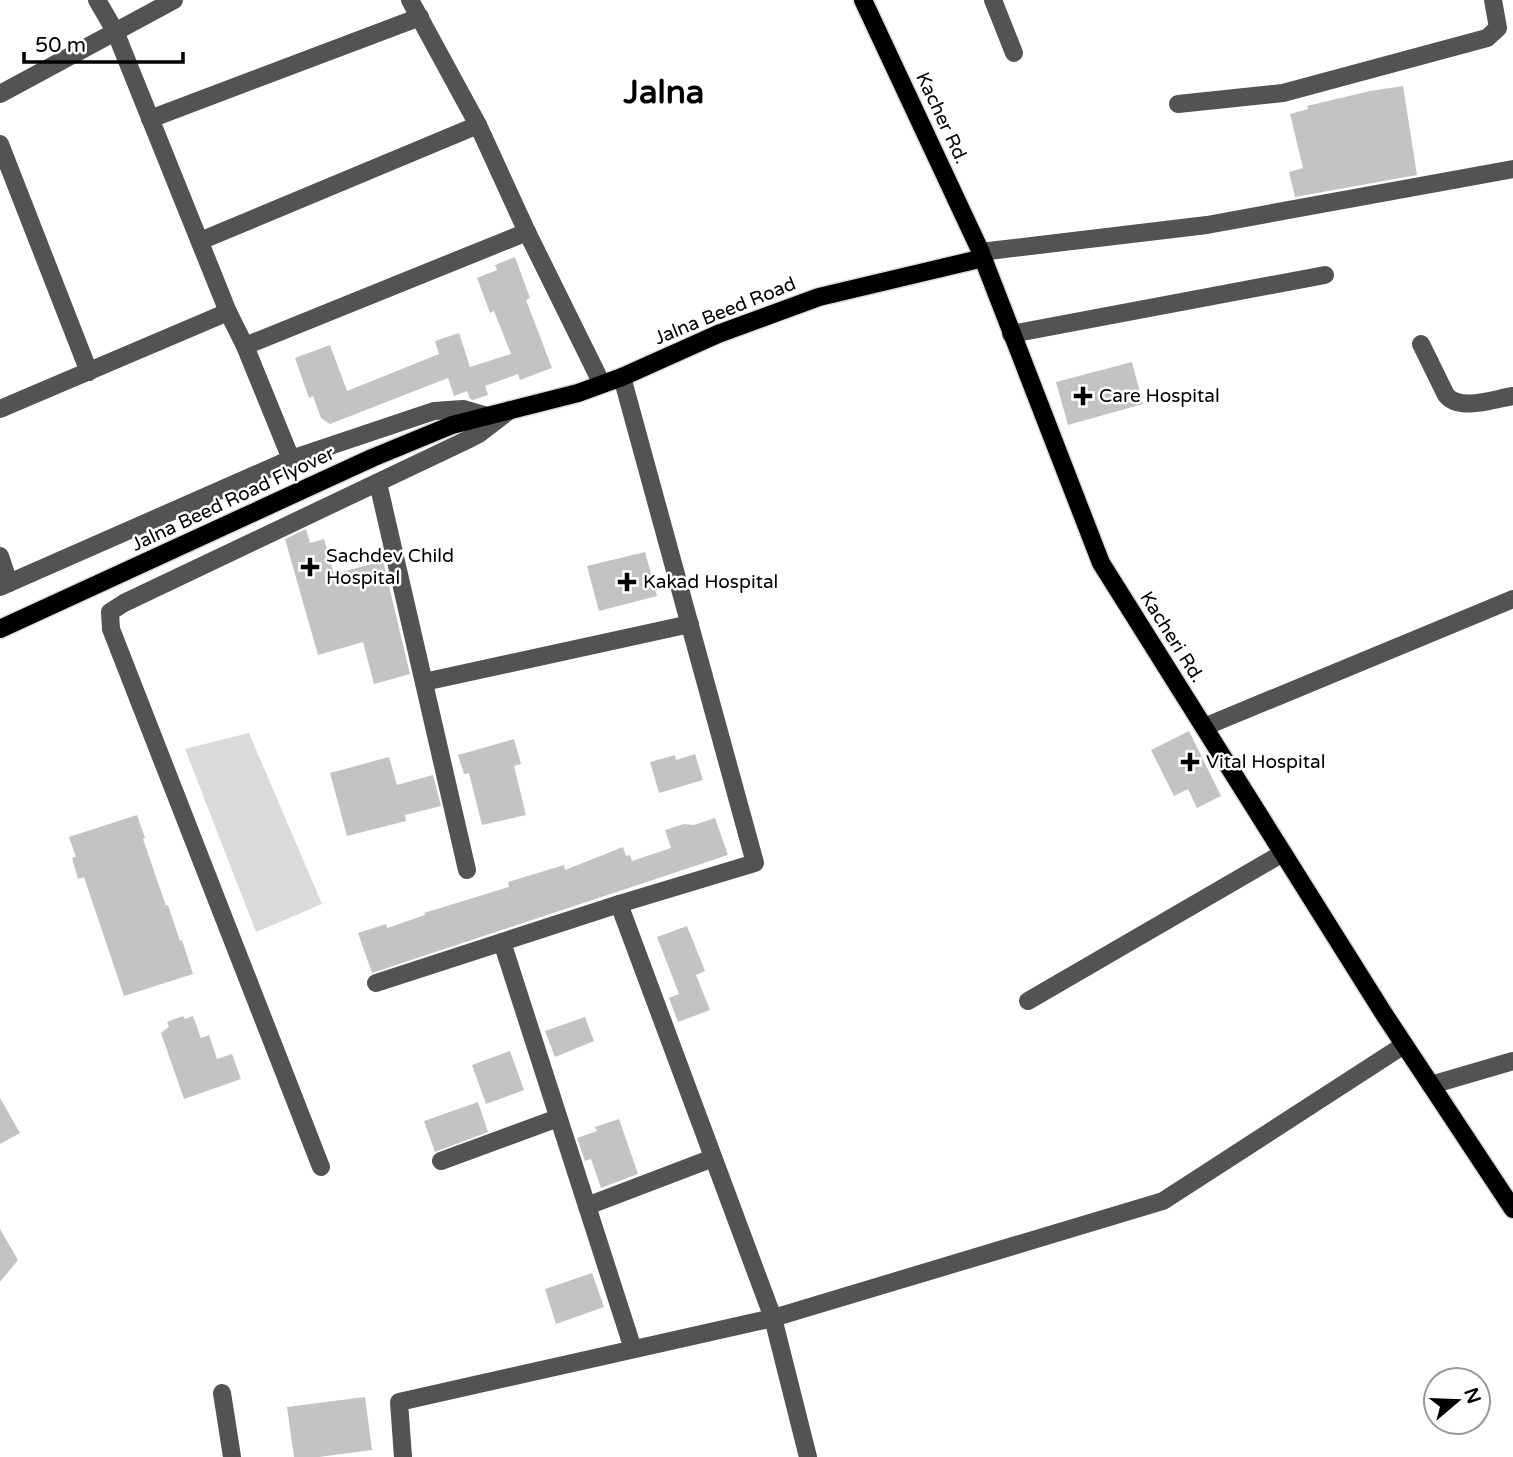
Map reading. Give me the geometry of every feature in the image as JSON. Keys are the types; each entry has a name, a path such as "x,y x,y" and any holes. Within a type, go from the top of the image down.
{"main road":[{"name":"Kacher Rd.","path":"863,0 980,253"},
{"name":"Kacheri Rd.","path":"980,253 1101,563 1384,1014 1513,1209"},
{"name":"Jalna Beed Road","path":"487,416 622,377 718,334 819,297 975,260 980,253"},
{"name":"Jalna Beed Road Flyover","path":"0,629 421,438 452,425 487,416"}],"street":[{"path":"97,0 115,30 228,312 245,346 291,459"},
{"path":"0,94 174,0"},
{"path":"410,0 478,125 602,384"},
{"path":"993,0 1014,53"},
{"path":"1178,104 1283,93 1487,38 1498,28 1493,0"},
{"path":"150,119 420,17"},
{"path":"200,241 478,125"},
{"path":"0,144 89,372"},
{"path":"980,253 1207,225 1513,169"},
{"path":"245,346 527,232"},
{"path":"1011,334 1325,275"},
{"path":"0,409 228,312"},
{"path":"1421,344 1450,401 1465,404 1513,396"},
{"path":"376,983 755,863 622,377"},
{"path":"0,556 4,585 291,459 434,411 463,409 487,416"},
{"path":"321,1167 111,629 110,612 479,434 511,410"},
{"path":"378,483 467,870"},
{"path":"1204,727 1513,599"},
{"path":"424,682 690,624"},
{"path":"1028,1001 1283,853"},
{"path":"619,904 773,1318 808,1457"},
{"path":"502,942 633,1349"},
{"path":"403,1457 399,1402 773,1318 1163,1201 1405,1045"},
{"path":"1431,1085 1513,1060"},
{"path":"441,1161 558,1118"},
{"path":"587,1206 713,1158"},
{"path":"222,1392 232,1457"}],"shaded area":[{"path":"249,733 322,904 256,932 185,749"}],"building":[{"path":"1403,86 1417,175 1295,197 1289,172 1303,168 1290,114 1308,109 1307,106"},
{"path":"515,257 530,298 526,300 552,368 520,380 518,374 485,386 488,395 473,400 467,391 454,396 448,378 330,424 321,418 313,396 309,398 295,358 330,345 347,391 439,354 435,341 459,333 470,367 511,354 494,311 490,313 477,278 497,270 495,265"},
{"path":"1132,362 1143,404 1068,425 1056,382"},
{"path":"306,529 310,543 324,539 334,574 383,561 410,674 374,684 363,642 318,655 285,539"},
{"path":"645,552 657,596 599,611 587,566"},
{"path":"1189,731 1221,796 1197,808 1188,789 1174,796 1151,750"},
{"path":"514,739 521,764 514,766 526,815 482,825 469,773 464,774 458,755"},
{"path":"695,754 703,780 659,793 650,762 675,755 676,760"},
{"path":"389,757 397,785 433,775 441,806 405,815 406,821 347,836 330,773"},
{"path":"137,815 166,906 168,905 180,941 182,940 193,974 124,996 84,877 78,879 72,858 76,857 69,837"},
{"path":"715,818 728,855 372,973 358,933 386,924 387,928 425,915 424,913 509,887 508,882 564,865 565,870 623,847 626,856 630,855 632,861 671,848 665,830"},
{"path":"687,926 705,971 696,975 710,1010 678,1022 669,998 679,994 657,937"},
{"path":"183,1016 185,1019 193,1016 201,1038 209,1035 217,1059 232,1054 241,1079 184,1099 161,1033 169,1027 167,1022"},
{"path":"585,1017 594,1041 555,1057 545,1031"},
{"path":"510,1051 524,1090 486,1104 472,1065"},
{"path":"0,1098 20,1133 0,1144"},
{"path":"478,1102 488,1132 435,1152 424,1121"},
{"path":"619,1119 638,1174 601,1188 591,1159 585,1161 577,1138 597,1131 595,1127"},
{"path":"0,1229 18,1260 0,1282"},
{"path":"592,1273 604,1307 556,1324 545,1289"},
{"path":"365,1397 372,1450 319,1457 294,1457 287,1407"}],"place":[{"name":"Care Hospital","path":"1083,396"},
{"name":"Sachdev Child Hospital","path":"310,567"},
{"name":"Kakad Hospital","path":"627,582"},
{"name":"Vital Hospital","path":"1190,762"}],"district":[{"name":"Jalna","path":"664,92"}]}
